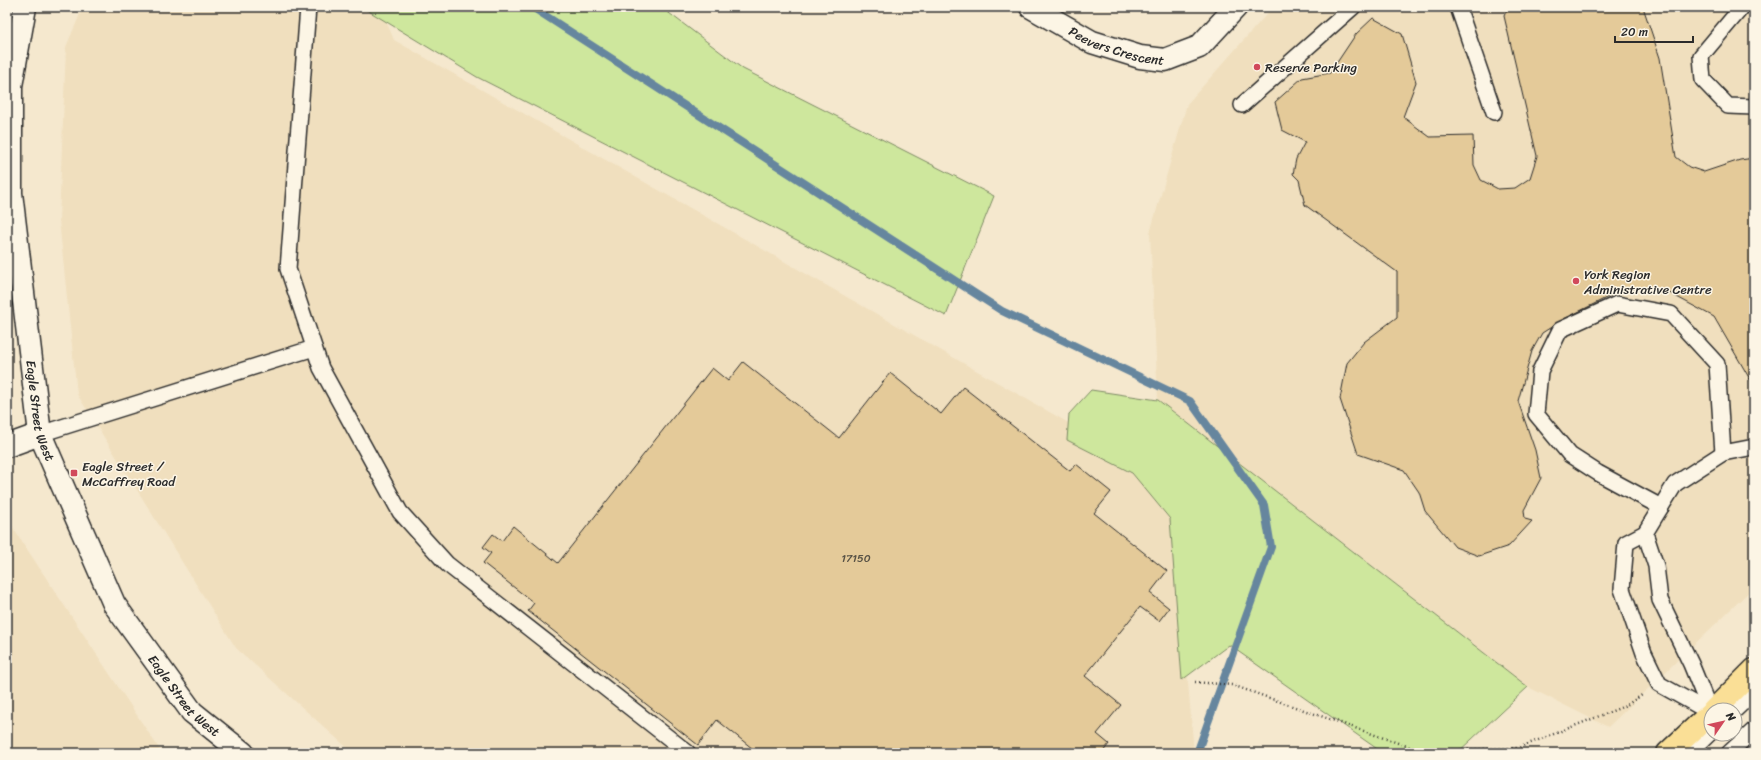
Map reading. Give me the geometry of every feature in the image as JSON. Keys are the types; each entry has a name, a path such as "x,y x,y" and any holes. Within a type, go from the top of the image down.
{"main road":[{"name":"Eagle Street West","path":"25,7 11,86 11,193 40,434 114,604 192,712 243,753"},
{"name":"Peevers Crescent","path":"1031,7 1092,42 1140,57 1165,60 1199,47 1236,7"},
{"path":"7,446 40,434"},
{"path":"1722,702 1754,670"},
{"path":"1668,753 1703,720"}],"lane":[{"path":"308,7 288,269 321,368 400,512 442,558 453,569 688,753"},
{"path":"1242,106 1353,7"},
{"path":"1458,7 1494,112"},
{"path":"1742,7 1701,56 1703,80 1728,106 1754,107"},
{"path":"1661,507 1598,473 1570,455 1536,414 1540,371 1560,330 1617,304 1671,314 1717,364 1723,453"},
{"path":"40,434 314,348"},
{"path":"1703,709 1659,684 1644,653 1622,589 1626,543 1645,533 1675,484 1723,453 1754,446"},
{"path":"1645,533 1656,566 1660,600 1691,664 1707,702"},
{"path":"1743,702 1754,692"},
{"path":"1729,753 1754,730"},
{"path":"1689,753 1703,740"}],"path":[{"path":"1195,682 1232,685 1421,751 1518,748 1625,706 1659,684"}],"shaded area":[{"path":"83,7 380,7 394,40 1171,481 1194,753 353,753 236,648 77,394 59,220 66,47"},
{"path":"1273,7 1754,7 1754,587 1608,727 1528,687 1158,400 1150,233 1187,104"},
{"path":"7,519 162,753 7,753"}],"green space":[{"path":"362,7 661,7 743,69 994,196 946,316 477,77"},
{"path":"1091,390 1158,400 1528,687 1457,753 1383,753 1229,645 1182,680 1170,519 1132,473 1067,440 1069,414"}],"building":[{"name":"York Region Administrative Centre","path":"1508,7 1643,7 1660,58 1676,157 1689,167 1704,172 1740,160 1754,158 1754,381 1751,381 1714,317 1664,290 1624,289 1564,319 1542,333 1532,351 1518,401 1535,450 1541,478 1524,510 1525,519 1532,521 1509,546 1479,556 1455,547 1425,511 1419,492 1404,470 1358,454 1340,399 1347,363 1364,342 1397,317 1397,272 1305,205 1299,180 1293,174 1296,159 1305,142 1282,130 1275,102 1302,78 1330,73 1356,34 1373,18 1402,34 1416,82 1403,117 1430,137 1473,136 1474,165 1481,180 1498,189 1515,188 1530,178 1537,156 1504,16"},
{"path":"743,362 839,438 890,373 941,414 963,387 1070,471 1076,464 1111,492 1094,513 1167,571 1150,593 1169,608 1159,621 1140,607 1085,676 1121,705 1097,734 1109,744 1102,753 758,753 717,720 698,745 528,611 534,603 483,563 491,553 483,547 493,534 502,541 513,526 558,563 712,368 728,381"}],"waterway":[{"path":"532,7 1002,311 1190,401 1264,505 1271,547 1197,753"}],"place":[{"name":"Reserve Parking","path":"1257,67"},
{"name":"York Region Administrative Centre","path":"1576,281"},
{"name":"Eagle Street / McCaffrey Road","path":"74,473"}]}
